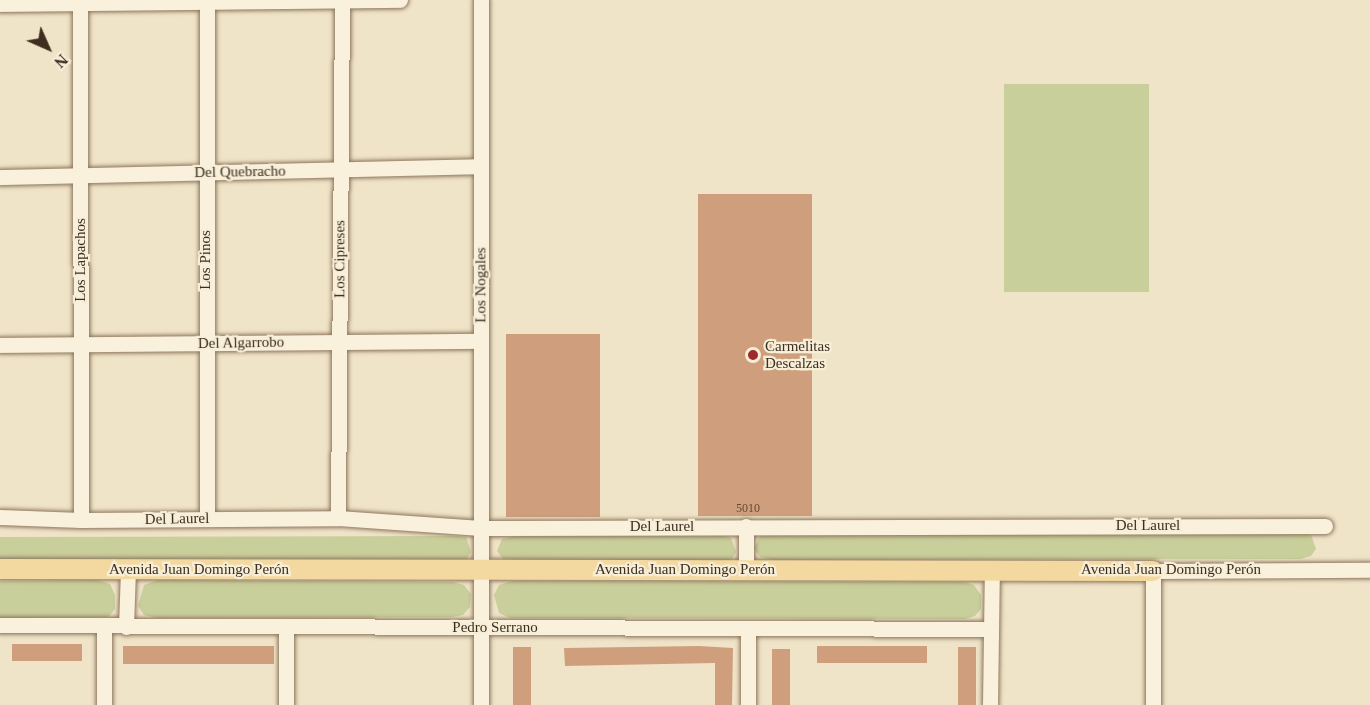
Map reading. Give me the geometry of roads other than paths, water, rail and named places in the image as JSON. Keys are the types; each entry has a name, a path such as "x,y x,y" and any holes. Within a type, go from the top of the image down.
{"main road":[{"name":"Avenida Juan Domingo Perón","path":"0,569 1153,571"}],"street":[{"name":"Los Cipreses","path":"338,518 342,0"},
{"path":"0,4 400,0"},
{"name":"Los Nogales","path":"481,0 481,705"},
{"name":"Los Lapachos","path":"80,2 81,520"},
{"name":"Los Pinos","path":"207,2 207,518"},
{"name":"Del Quebracho","path":"0,177 481,166"},
{"name":"Del Algarrobo","path":"0,345 481,341"},
{"name":"Del Laurel","path":"0,517 81,520 338,518 481,528 1325,526"},
{"path":"746,526 746,570"},
{"path":"126,627 128,570"},
{"path":"990,705 992,570"},
{"name":"Avenida Juan Domingo Perón","path":"1153,571 1370,570"},
{"path":"1153,571 1153,705"},
{"name":"Pedro Serrano","path":"0,625 286,628 991,629"},
{"path":"104,627 104,705"},
{"path":"286,628 286,705"},
{"path":"748,628 748,705"}],"place":[{"name":"Carmelitas Descalzas","path":"753,355"}]}
